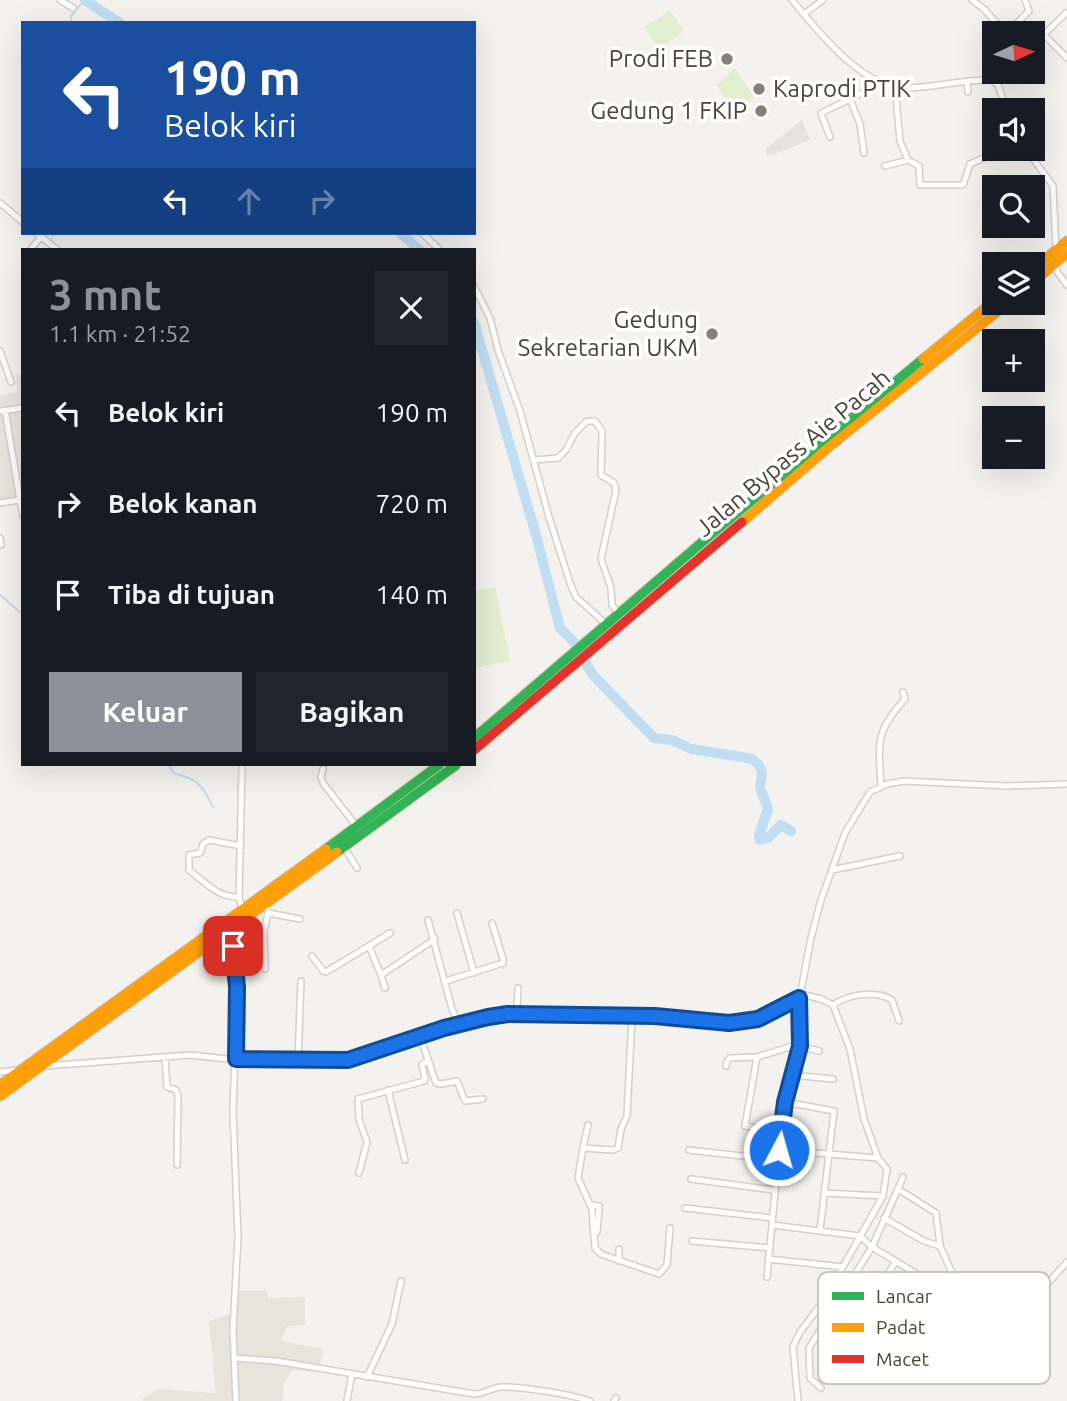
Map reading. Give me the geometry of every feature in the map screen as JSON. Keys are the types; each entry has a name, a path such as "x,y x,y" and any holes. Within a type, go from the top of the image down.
{"highway":[{"path":"1045,259 1067,241"},
{"path":"1045,272 1067,253"},
{"path":"476,748 567,673 619,614 814,447 982,311"},
{"name":"Jalan Bypass Aie Pacah","path":"605,630 993,315"},
{"path":"476,736 605,630"},
{"path":"4,1082 41,1066 228,931 267,908 357,827 438,766"},
{"path":"0,1096 4,1082 242,909 332,851 344,848 455,766"}],"street":[{"path":"60,0 73,8"},
{"path":"792,0 857,68 883,83 917,87 982,82"},
{"path":"804,14 823,0"},
{"path":"972,0 995,21"},
{"path":"1019,21 1029,11 1025,0"},
{"path":"1045,34 1066,13"},
{"path":"1045,36 1067,58"},
{"path":"967,81 968,92"},
{"path":"830,137 821,113 883,83"},
{"path":"895,86 900,141 908,160 919,166 920,185 957,187 965,183 970,164 982,159"},
{"path":"850,99 860,124 864,153"},
{"path":"885,166 908,160"},
{"path":"1035,161 1053,186 1056,250"},
{"path":"0,203 21,220"},
{"path":"39,235 55,248"},
{"path":"424,235 438,248"},
{"path":"1053,265 1067,285"},
{"path":"476,290 490,318 549,517 576,597 605,630"},
{"path":"0,351 3,368 11,382"},
{"path":"0,503 21,500 2,410 21,408"},
{"path":"534,460 558,458 587,421 595,421 600,427 601,475 614,483 617,490 601,563 611,588 611,606 619,614"},
{"path":"881,787 879,753 883,728 905,699 903,692"},
{"path":"242,766 239,897 242,909"},
{"path":"323,769 323,783 357,827"},
{"path":"767,1277 785,1102 800,1046 800,996 803,977 821,900 852,818 870,792 895,782 925,780 1006,786 1067,784"},
{"path":"239,897 227,897 211,888 189,870 188,858 189,855 200,853 203,844 209,840 241,846"},
{"path":"344,848 357,868"},
{"path":"832,870 900,856"},
{"path":"265,969 264,932 267,908 300,919"},
{"path":"457,913 474,973"},
{"path":"428,920 452,1009 459,1024"},
{"path":"446,981 500,965 504,961 492,923"},
{"path":"228,931 236,961 233,1112 237,1237 233,1322 236,1401"},
{"path":"312,956 326,972 390,933"},
{"path":"381,975 435,939"},
{"path":"369,946 384,988"},
{"path":"793,977 803,977"},
{"path":"298,1060 301,981"},
{"path":"508,1014 505,1010 517,1008 518,988"},
{"path":"22,1070 41,1066 200,1055 236,1059 348,1060 459,1024 508,1014 632,1016 729,1023 749,1021 770,1014 800,996 821,999 832,1005 850,1049 864,1119 877,1158 887,1169 883,1196 853,1272"},
{"path":"832,1005 845,998 884,996 892,1000 899,1021"},
{"path":"583,1148 618,1148 621,1129 627,1116 632,1016"},
{"path":"420,1036 436,1083 457,1080 465,1101 483,1099"},
{"path":"726,1066 730,1058 757,1057 792,1045 819,1051"},
{"path":"165,1057 167,1087 176,1090 178,1095 177,1166"},
{"path":"745,1126 757,1057"},
{"path":"359,1173 367,1142 359,1119 358,1099 424,1081 422,1065 428,1060"},
{"path":"792,1075 833,1079"},
{"path":"388,1090 405,1160"},
{"path":"785,1102 833,1110 820,1230"},
{"path":"589,1125 578,1178 591,1205 595,1248 601,1254 619,1261 663,1273 667,1265 670,1228"},
{"path":"737,1125 757,1128"},
{"path":"690,1150 777,1160"},
{"path":"779,1150 877,1158"},
{"path":"840,1272 884,1218 903,1177"},
{"path":"691,1179 774,1190"},
{"path":"898,1189 936,1213 940,1246 952,1272"},
{"path":"824,1194 883,1196"},
{"path":"591,1205 599,1206 597,1232"},
{"path":"685,1208 820,1230 866,1242 914,1272"},
{"path":"884,1218 924,1241 940,1246"},
{"path":"692,1241 769,1248"},
{"path":"619,1261 620,1249"},
{"path":"768,1259 843,1267"},
{"path":"889,1272 896,1261"},
{"path":"1050,1281 1067,1262"},
{"path":"367,1377 391,1324 401,1281"},
{"path":"798,1401 793,1347 818,1307"},
{"path":"818,1335 809,1351 810,1378 821,1388"},
{"path":"234,1357 268,1359 474,1394 502,1387 574,1396 590,1401"},
{"path":"347,1401 352,1374"}],"shaded area":[{"path":"802,120 810,140 767,157 765,149"},
{"path":"16,374 21,375 21,498 0,501 0,396 17,392"},
{"path":"238,1291 267,1291 268,1298 305,1297 305,1325 287,1326 281,1341 324,1349 317,1372 293,1370 284,1383 282,1401 143,1401 142,1399 159,1389 216,1393 209,1321 234,1313"}],"green space":[{"path":"670,11 684,30 660,50 644,27"},
{"path":"735,68 754,97 737,115 716,85"},
{"path":"495,587 510,661 476,668 476,591"}],"waterway":[{"path":"71,21 71,16 84,0"},
{"path":"85,0 117,21"},
{"path":"402,235 418,248"},
{"path":"476,329 560,628 575,643 592,674 654,738 672,740 691,749 752,759 759,765 762,773 760,787 768,809 759,835 760,840 769,837 781,825 791,831"},
{"path":"0,595 21,613"},
{"path":"170,766 173,773 198,784 213,807"}],"traffic: fast":[{"path":"476,736 714,532 923,359"},
{"path":"326,849 438,766"},
{"path":"337,852 455,766"}],"traffic: slow":[{"path":"1045,259 1067,241"},
{"path":"1045,272 1067,253"},
{"path":"923,359 982,311"},
{"path":"742,522 830,446 993,315"},
{"path":"0,1085 326,849"},
{"path":"0,1096 337,852"}],"traffic: jam":[{"path":"476,748 742,522"}],"place":[{"name":"Prodi FEB","path":"727,59"},
{"name":"Kaprodi PTIK","path":"759,89"},
{"name":"Gedung 1 FKIP","path":"761,111"},
{"name":"Gedung Sekretarian UKM","path":"712,334"}],"route":[{"path":"233,946 237,987 236,1059 348,1060 444,1028 508,1014 655,1016 729,1023 749,1021 770,1014 799,998 800,1046 785,1102 779,1150"}]}
